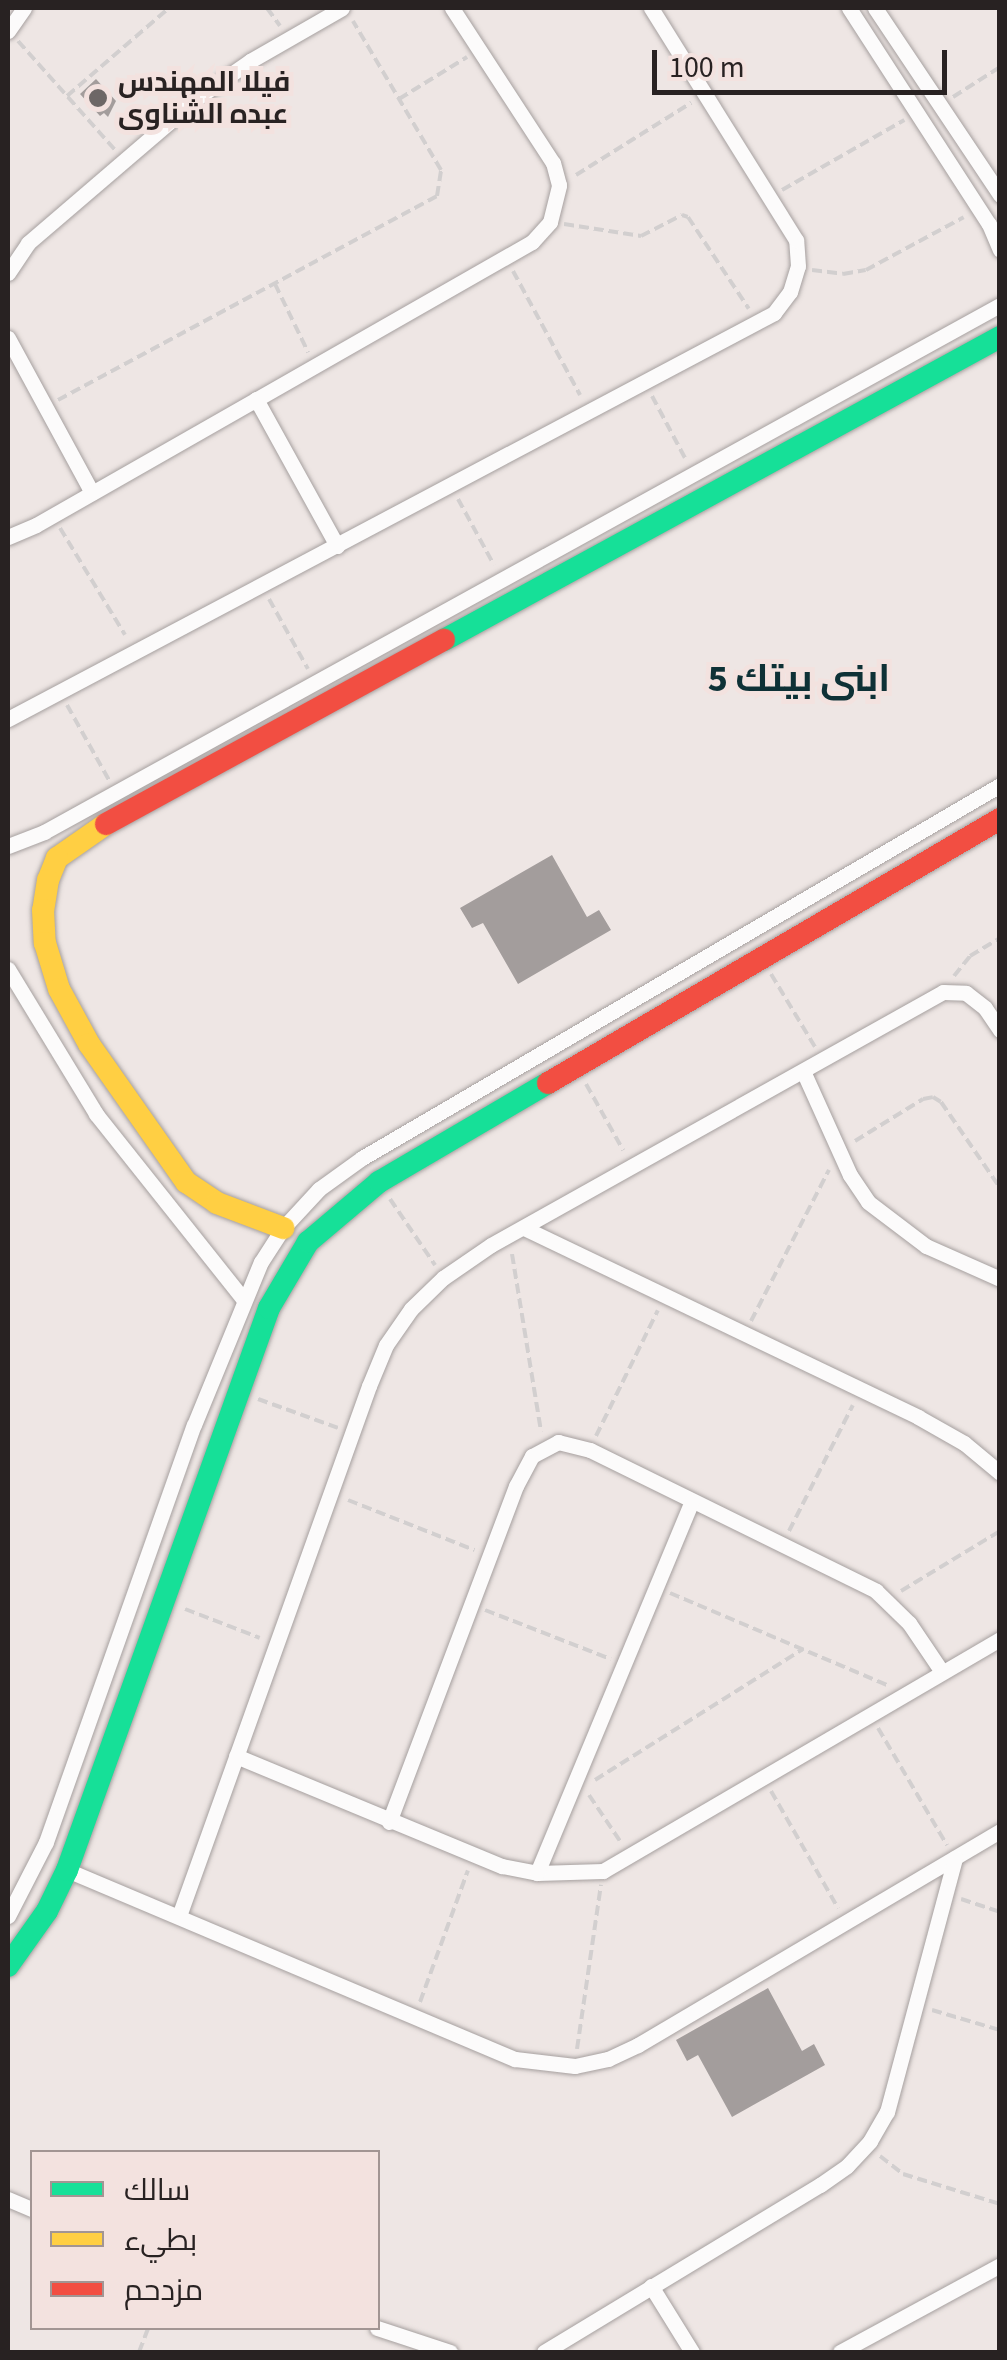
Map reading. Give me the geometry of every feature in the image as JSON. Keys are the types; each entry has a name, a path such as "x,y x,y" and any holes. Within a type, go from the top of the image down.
{"street":[{"path":"8,31 24,8"},
{"path":"8,273 28,244 224,78 343,8"},
{"path":"8,536 92,494 532,242 550,222 559,185 553,164 452,8"},
{"path":"8,719 774,312 790,292 798,266 796,240 651,8"},
{"path":"849,8 979,209 994,221 1000,250"},
{"path":"875,8 1000,196"},
{"path":"8,846 57,825 1000,305"},
{"path":"283,1228 217,1203 186,1182 122,1096 59,990 45,944 43,910 57,858 68,847 1000,337"},
{"path":"8,338 92,494"},
{"path":"256,399 337,546"},
{"path":"774,428 788,452"},
{"path":"8,1916 46,1842 194,1426 244,1300 283,1228 319,1189 362,1158 1000,784"},
{"path":"8,1966 47,1911 67,1870 239,1392 284,1276 308,1242 378,1182 760,955 1000,819"},
{"path":"57,825 68,847"},
{"path":"8,968 96,1114 244,1300"},
{"path":"30,1009 59,990"},
{"path":"179,1916 352,1433 386,1345 411,1308 443,1278 509,1236 943,992 966,992 985,1008 1000,1030"},
{"path":"803,1071 850,1175 868,1202 926,1246 1000,1279"},
{"path":"524,1228 941,1429 1000,1473"},
{"path":"390,1822 516,1486 532,1456 558,1442 590,1450 888,1599 942,1672"},
{"path":"538,1873 692,1500"},
{"path":"236,1756 474,1856 538,1873 603,1871 1000,1638"},
{"path":"67,1870 515,2058 575,2066 608,2059 638,2045 1000,1831"},
{"path":"544,2352 820,2185 848,2166 870,2141 887,2112 955,1858"},
{"path":"840,2352 1000,2265"},
{"path":"651,2286 692,2352"},
{"path":"380,2329 450,2352"}],"path":[{"path":"67,96 169,8"},
{"path":"267,8 288,38"},
{"path":"45,407 437,196 441,170 343,8"},
{"path":"8,31 124,161"},
{"path":"398,99 479,50"},
{"path":"940,106 1000,67"},
{"path":"559,185 706,93"},
{"path":"772,196 917,112"},
{"path":"798,266 843,274 866,270 979,209"},
{"path":"550,222 641,236 682,215 688,217 758,322"},
{"path":"505,257 589,412"},
{"path":"275,284 315,366"},
{"path":"645,383 693,473"},
{"path":"450,486 502,579"},
{"path":"52,516 136,652"},
{"path":"262,586 316,682"},
{"path":"60,692 116,792"},
{"path":"943,992 970,956 1000,938"},
{"path":"760,955 823,1060"},
{"path":"576,1065 632,1168"},
{"path":"378,1182 443,1278"},
{"path":"509,1236 544,1447"},
{"path":"590,1450 665,1296"},
{"path":"782,1544 861,1388"},
{"path":"239,1392 352,1433"},
{"path":"330,1493 489,1556"},
{"path":"888,1599 1000,1530"},
{"path":"656,1587 908,1694"},
{"path":"162,1600 276,1644"},
{"path":"471,1604 624,1664"},
{"path":"630,1855 584,1787 803,1650"},
{"path":"871,1716 955,1858"},
{"path":"764,1778 846,1922"},
{"path":"415,2014 474,1856"},
{"path":"575,2066 603,1871"},
{"path":"944,1894 1000,1912"},
{"path":"915,2004 1000,2030"},
{"path":"870,2141 878,2154 903,2174 1000,2204"}],"building":[{"name":"فيلا المهندس عبده الشناوى","path":"96,79 116,101 108,117 104,113 100,116 80,94"},
{"path":"552,855 587,917 599,910 611,930 518,984 483,923 472,928 460,908"},
{"path":"768,1988 802,2051 814,2044 825,2065 732,2117 698,2055 687,2061 676,2040"}],"traffic: fast":[{"path":"444,640 1000,337"},
{"path":"8,1966 47,1911 67,1870 269,1308 308,1242 379,1182 548,1083"}],"traffic: slow":[{"path":"106,824 57,858 48,880 43,910 45,943 59,989 89,1044 186,1182 217,1203 283,1228"}],"traffic: jam":[{"path":"106,824 444,640"},
{"path":"548,1083 1000,819"}],"place":[{"name":"فيلا المهندس عبده الشناوى","path":"98,98"}],"district":[{"name":"ابنى بيتك 5","path":"799,680"}]}
